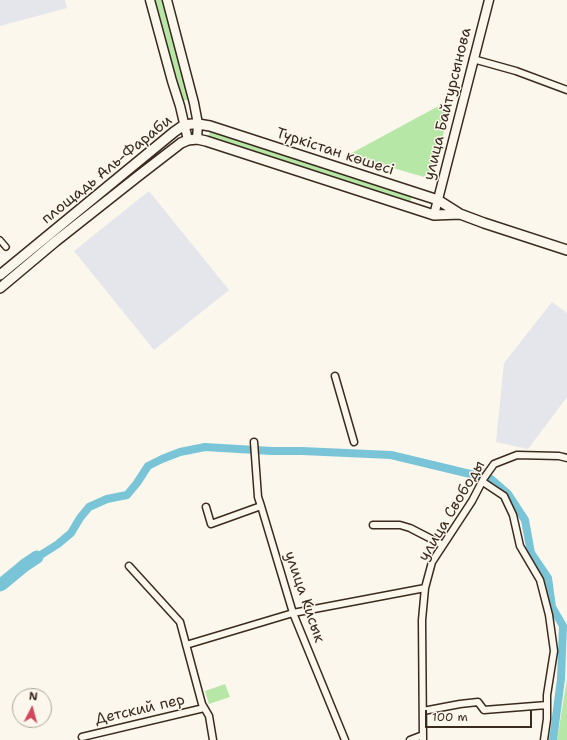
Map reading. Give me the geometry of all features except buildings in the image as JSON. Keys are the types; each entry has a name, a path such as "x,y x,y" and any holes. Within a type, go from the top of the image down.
{"main road":[{"name":"площадь Аль-Фараби","path":"0,275 174,132 184,125 198,124"},
{"name":"Түркістан көшесі","path":"198,124 218,129 438,200 460,214 567,250"},
{"name":"площадь Аль-Фараби","path":"0,288 56,241 180,143 192,139"},
{"name":"Түркістан көшесі","path":"192,139 239,152 434,215 460,214"}],"street":[{"path":"150,0 184,125 192,139"},
{"path":"167,0 194,103 198,124"},
{"name":"улица Байтурсынова","path":"434,215 488,0"},
{"path":"474,59 516,71 567,90"},
{"name":"площадь Аль-Фараби","path":"192,139 198,124"},
{"path":"0,240 6,247"},
{"path":"335,376 354,442"},
{"name":"улица Кисык","path":"254,442 258,497 293,612 345,740"},
{"name":"улица Свободы","path":"423,738 422,620 425,588 432,562 472,502 484,478 494,464 517,455 559,456 567,458"},
{"path":"483,482 504,496 513,515 520,546 540,580 549,615 554,650 547,695 544,740"},
{"path":"206,507 211,524 261,506"},
{"path":"373,525 400,525 410,528 443,545 441,548"},
{"path":"129,566 180,622 202,704 208,716 213,740"},
{"path":"186,645 293,612 425,588"},
{"path":"423,711 478,702 484,710 547,705"},
{"name":"Детский пер","path":"82,737 204,708"},
{"path":"410,740 423,738"}],"shaded area":[{"path":"0,0 65,0 67,8 0,26"},
{"path":"149,191 229,290 154,350 74,251"},
{"path":"552,302 567,313 567,397 528,449 496,442 504,363"}],"green space":[{"path":"154,0 163,0 190,99 183,101"},
{"path":"446,102 450,106 436,164 424,177 348,155"},
{"path":"210,130 413,193 409,206 208,140"},
{"path":"567,678 567,740 557,740 558,734"},
{"path":"225,684 230,697 209,704 205,691"}],"waterway":[{"path":"36,558 58,544 71,533 89,507 107,499 127,495 148,466 180,452 205,447 391,455 491,479 508,494 525,520 531,553 548,578 552,607 563,626 561,679 553,740"},
{"path":"0,585 37,557"}]}
